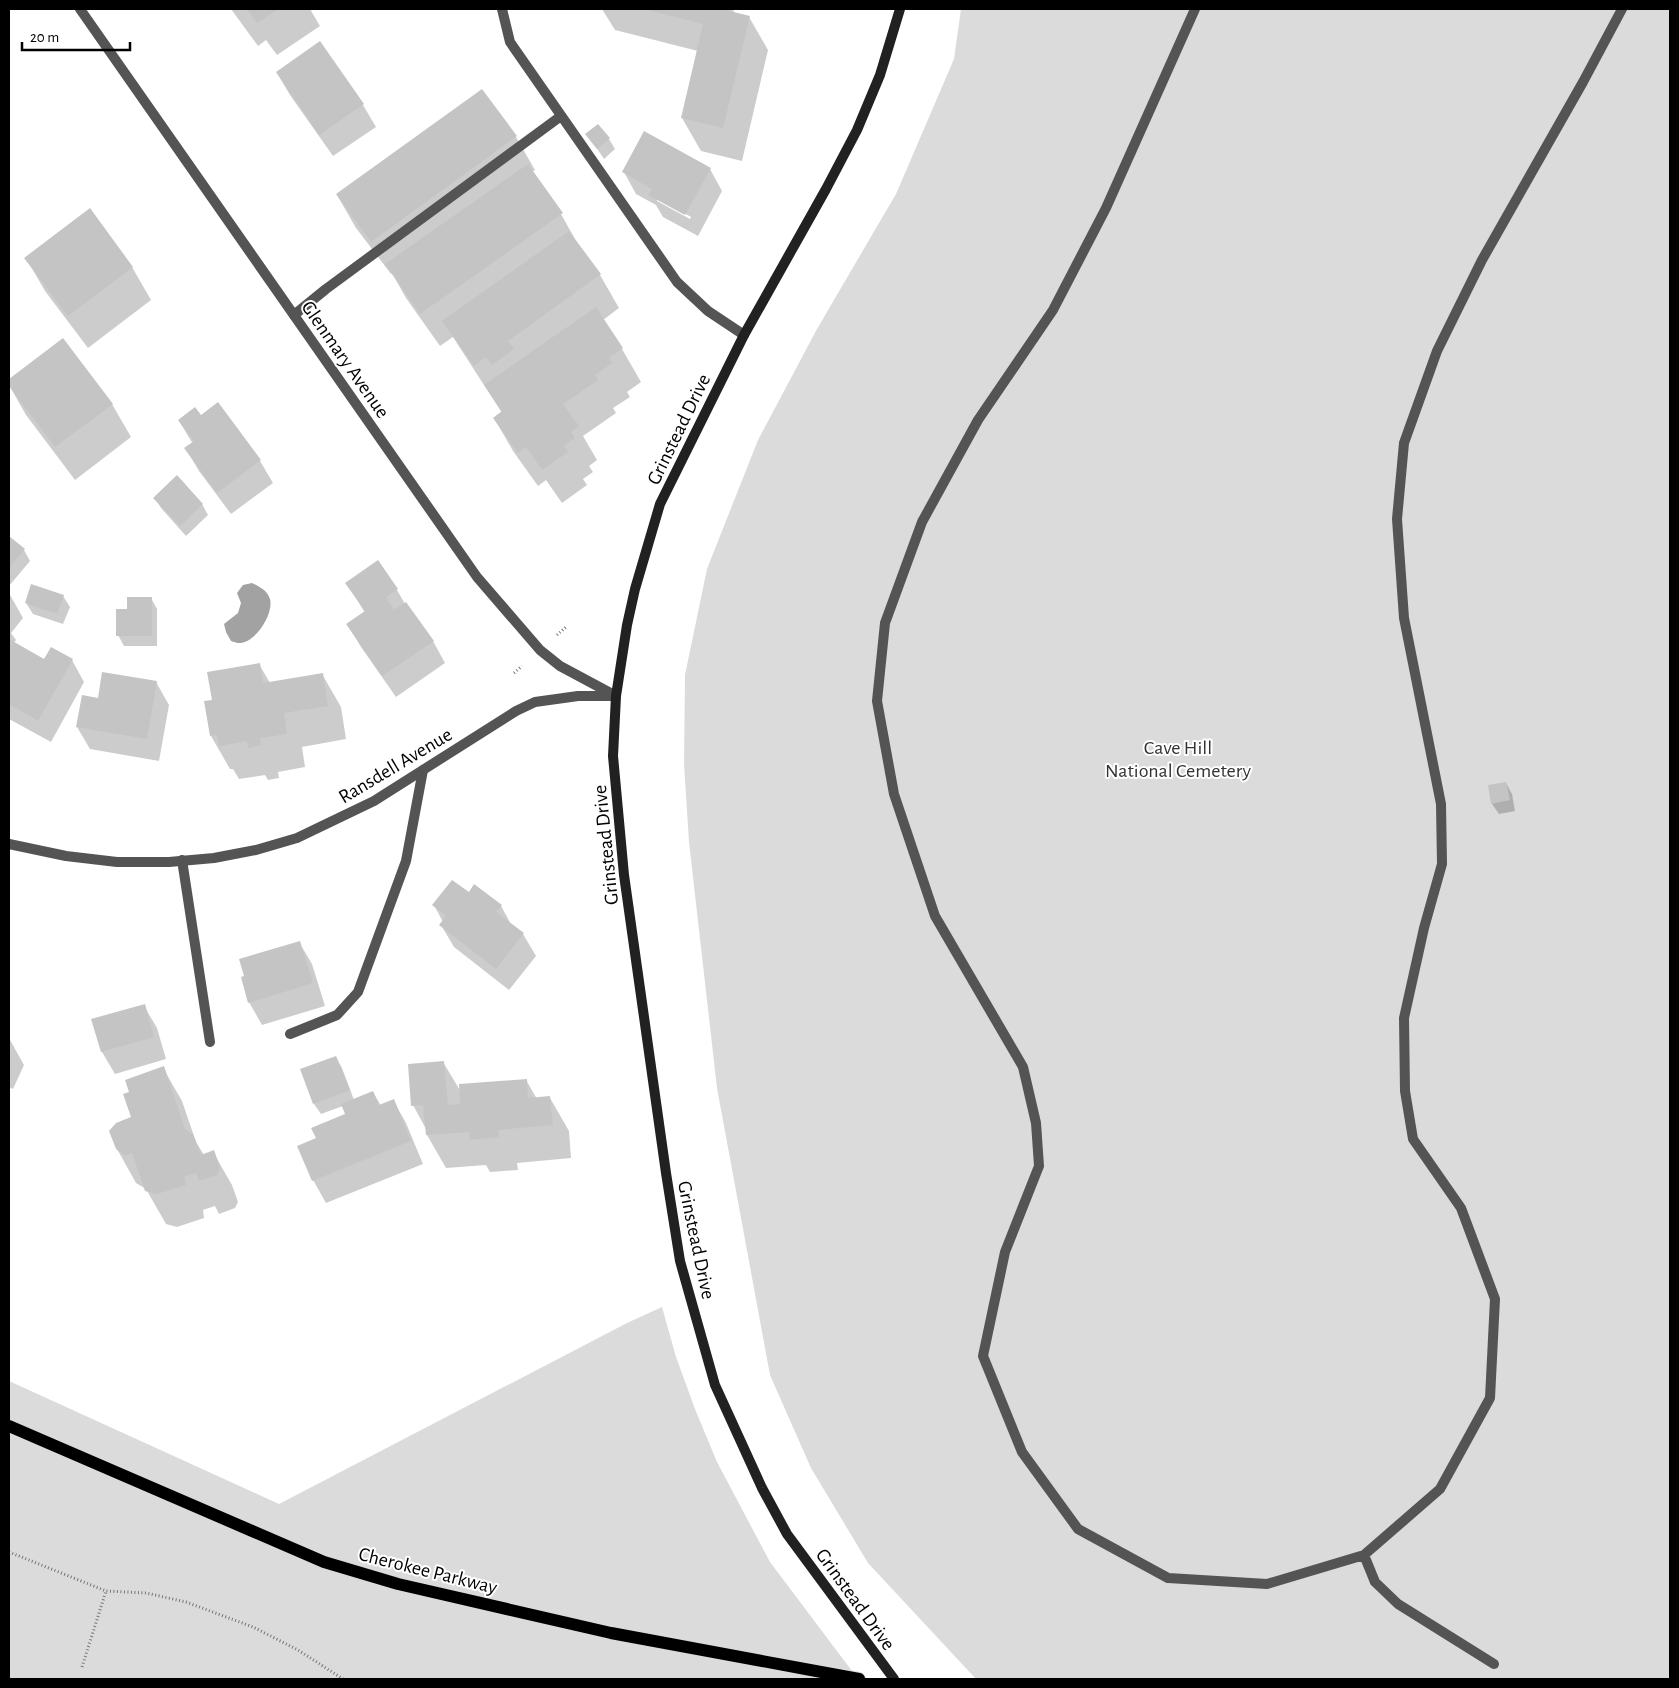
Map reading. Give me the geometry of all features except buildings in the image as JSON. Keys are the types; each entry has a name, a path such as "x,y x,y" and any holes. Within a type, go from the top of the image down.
{"main road":[{"name":"Grinstead Drive","path":"894,1679 787,1534 762,1488 715,1386 680,1261 632,936 624,875 613,756 616,696 627,624 635,589 660,504 744,336 857,130 880,75 900,9"},
{"name":"Cherokee Parkway","path":"9,1426 324,1562 398,1584 611,1633 859,1679"}],"street":[{"name":"Glenmary Avenue","path":"80,9 477,577 540,650 560,666 616,696"},
{"path":"502,9 510,42 677,282 708,311 744,336"},
{"path":"1195,9 1106,208 1053,310 978,420 922,522 885,623 877,701 894,794 935,916 1023,1067 1036,1123 1039,1166 1005,1252 983,1356 1022,1452 1078,1529 1168,1578 1267,1584 1364,1555 1440,1489 1490,1398 1494,1299 1461,1208 1413,1139 1406,1091 1404,1018 1424,928 1442,864 1441,804 1404,618 1397,519 1404,443 1437,351 1482,260 1622,9"},
{"path":"294,315 326,289 561,116"},
{"name":"Ransdell Avenue","path":"9,844 66,856 117,862 214,858 248,851 297,838 374,801 516,711 535,702 578,696 616,696"},
{"path":"290,1034 337,1015 358,992 406,861 423,770"},
{"path":"182,860 210,1042"},
{"path":"1364,1555 1375,1582 1398,1604 1494,1664"}],"path":[{"path":"9,1552 106,1591 146,1593 186,1602 253,1627 298,1650 343,1679"},
{"path":"82,1667 106,1591"}],"green space":[{"name":"Cave Hill National Cemetery","path":"961,9 1670,9 1670,1679 976,1679 868,1563 811,1468 770,1375 717,1088 689,842 684,764 685,675 707,569 758,440 817,329 896,194 954,59"},
{"path":"662,1307 676,1357 717,1462 770,1562 858,1679 9,1679 9,1381 279,1504 627,1323"}],"shaded area":[{"path":"252,583 263,589 269,596 269,612 262,627 251,639 238,643 231,641 224,624 238,613 241,603 237,593 243,585"}]}
